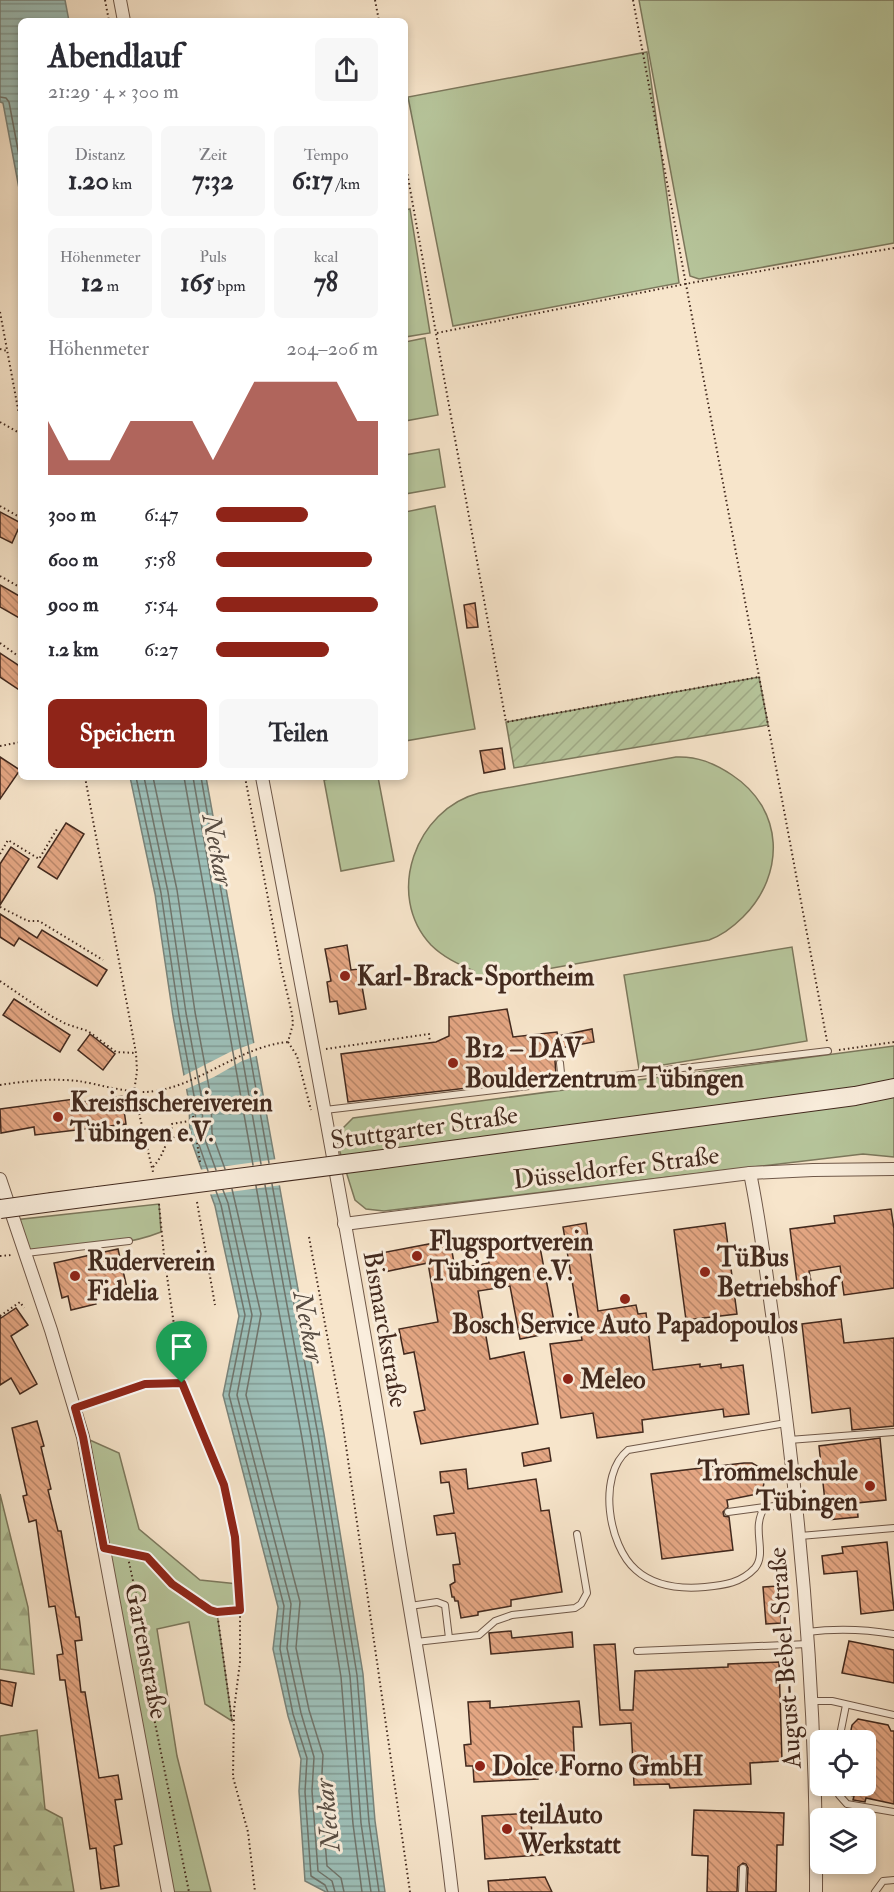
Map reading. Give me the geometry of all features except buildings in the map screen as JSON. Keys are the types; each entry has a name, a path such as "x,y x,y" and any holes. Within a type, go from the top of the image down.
{"main road":[{"name":"Stuttgarter Straße","path":"0,1209 855,1096 894,1088"},
{"name":"Stuttgarter Straße","path":"855,1096 894,1099"}],"street":[{"path":"120,0 123,18"},
{"name":"Bismarckstraße","path":"263,780 368,1349 443,1811 452,1892"},
{"name":"Düsseldorfer Straße","path":"344,1224 750,1173 894,1169"},
{"name":"August-Bebel-Straße","path":"750,1173 758,1213 787,1423 799,1536 811,1701 816,1892"},
{"name":"Gartenstraße","path":"0,1179 86,1448 168,1892"}],"lane":[{"path":"324,1110 828,1052"},
{"path":"561,1063 562,1083"},
{"path":"25,1253 129,1241"},
{"path":"75,1408 145,1384 182,1383"},
{"path":"765,1507 759,1516 760,1548 757,1566 741,1580 716,1586 686,1588 658,1583 636,1570 622,1553 612,1528 609,1491 616,1464 628,1450 787,1423"},
{"path":"789,1440 894,1432"},
{"path":"728,1512 795,1504"},
{"path":"799,1536 894,1528"},
{"path":"416,1642 479,1635 495,1621 512,1616 574,1608 581,1604 587,1593 577,1534"},
{"path":"410,1606 437,1602 445,1605 449,1638"},
{"path":"637,1651 807,1638 829,1629 864,1629 894,1634"},
{"path":"811,1701 832,1701 894,1715"},
{"path":"841,1730 846,1705"},
{"path":"839,1796 847,1804 894,1812"},
{"path":"742,1892 743,1868"},
{"path":"874,1892 883,1881 894,1880"}],"path":[{"path":"105,0 108,18"},
{"path":"375,0 378,18"},
{"path":"633,0 828,1052 894,1042"},
{"path":"408,177 506,722 759,676"},
{"path":"437,333 685,284 894,248"},
{"path":"0,312 18,408"},
{"path":"0,349 8,351"},
{"path":"0,422 18,432"},
{"path":"0,506 18,516"},
{"path":"0,576 18,586"},
{"path":"0,644 18,656"},
{"path":"0,746 18,743"},
{"path":"87,780 136,1053 137,1071 134,1092 154,1176"},
{"path":"246,780 292,1014 293,1024 288,1043 297,1056 310,1110 316,1113 324,1110"},
{"path":"0,854 8,840 39,859 57,829"},
{"path":"0,907 28,921 39,921 103,960"},
{"path":"0,981 51,1016 88,1031 116,1052 136,1053"},
{"path":"314,1051 429,1034 430,1042"},
{"path":"0,1085 60,1080 147,1092 199,1077 222,1063 254,1050 288,1043"},
{"path":"153,1167 171,1138 172,1124 193,1118 200,1162"},
{"path":"171,1138 195,1132"},
{"path":"158,1195 182,1383 224,1485 235,1537 240,1610 240,1662 234,1710 233,1777 248,1832 255,1892"},
{"path":"197,1202 214,1305"},
{"path":"309,1237 341,1411 410,1892"},
{"path":"0,1316 20,1302 24,1308"},
{"path":"104,1548 147,1557 172,1584 194,1601 217,1612 240,1610"},
{"path":"128,1553 140,1613 151,1703 189,1892"},
{"path":"217,1612 232,1720"}],"green space":[{"path":"639,0 894,0 894,243 699,279 690,276"},
{"path":"647,52 679,283 453,326 408,97"},
{"path":"408,209 410,209 430,333 408,337"},
{"path":"425,338 438,415 408,420 408,341"},
{"path":"439,449 445,487 408,493 408,454"},
{"path":"435,506 475,729 408,740 408,511"},
{"path":"759,677 768,725 514,768 506,722"},
{"path":"676,757 705,761 732,775 749,789 762,805 770,824 773,843 772,862 767,881 757,900 732,927 709,940 475,982 474,971 446,957 431,945 417,925 410,902 409,879 414,856 424,835 438,816 457,802 479,793"},
{"path":"324,780 379,780 394,861 341,871"},
{"path":"792,947 807,1041 639,1069 624,975"},
{"path":"894,1046 894,1157 863,1154 384,1211 366,1209 355,1200 339,1149 341,1130 353,1118"},
{"path":"159,1204 161,1232 94,1247 25,1253 14,1220"},
{"path":"83,1437 119,1453 139,1529 200,1580 238,1584 240,1610 217,1613 232,1721 205,1704 189,1622 157,1629 177,1756 211,1892 168,1892"},
{"path":"0,1494 28,1607 34,1674 0,1669"},
{"path":"37,1730 45,1809 62,1818 74,1892 0,1892 0,1736"}],"water":[{"path":"0,0 65,0 68,18 18,18 18,183 3,103 0,102"},
{"name":"Neckar","path":"131,780 207,780 324,1434 363,1674 375,1821 385,1892 326,1892 305,1881 299,1791 301,1759 288,1716 273,1649 278,1607 223,1395 239,1316 215,1206 190,1137 189,1102 173,1016 155,894"}],"pier":[{"path":"257,1042 259,1055 184,1090 181,1077 230,1052"},
{"path":"277,1159 282,1185 207,1195 198,1170"}],"place":[{"name":"Karl-Brack-Sportheim","path":"345,976"},
{"name":"B12 – DAV Boulderzentrum Tübingen","path":"453,1063"},
{"name":"Kreisfischereiverein Tübingen e.V.","path":"58,1117"},
{"name":"Flugsportverein Tübingen e.V.","path":"417,1256"},
{"name":"TüBus Betriebshof","path":"705,1272"},
{"name":"Ruderverein Fidelia","path":"75,1276"},
{"name":"Bosch Service Auto Papadopoulos","path":"625,1299"},
{"name":"Meleo","path":"568,1379"},
{"name":"Trommelschule Tübingen","path":"870,1486"},
{"name":"Dolce Forno GmbH","path":"480,1766"},
{"name":"teilAuto Werkstatt","path":"507,1829"}],"route":[{"path":"182,1383 224,1485 235,1537 240,1610 217,1612 210,1610 172,1584 159,1567 147,1557 104,1548 83,1437 75,1408 145,1384 182,1383"}]}
